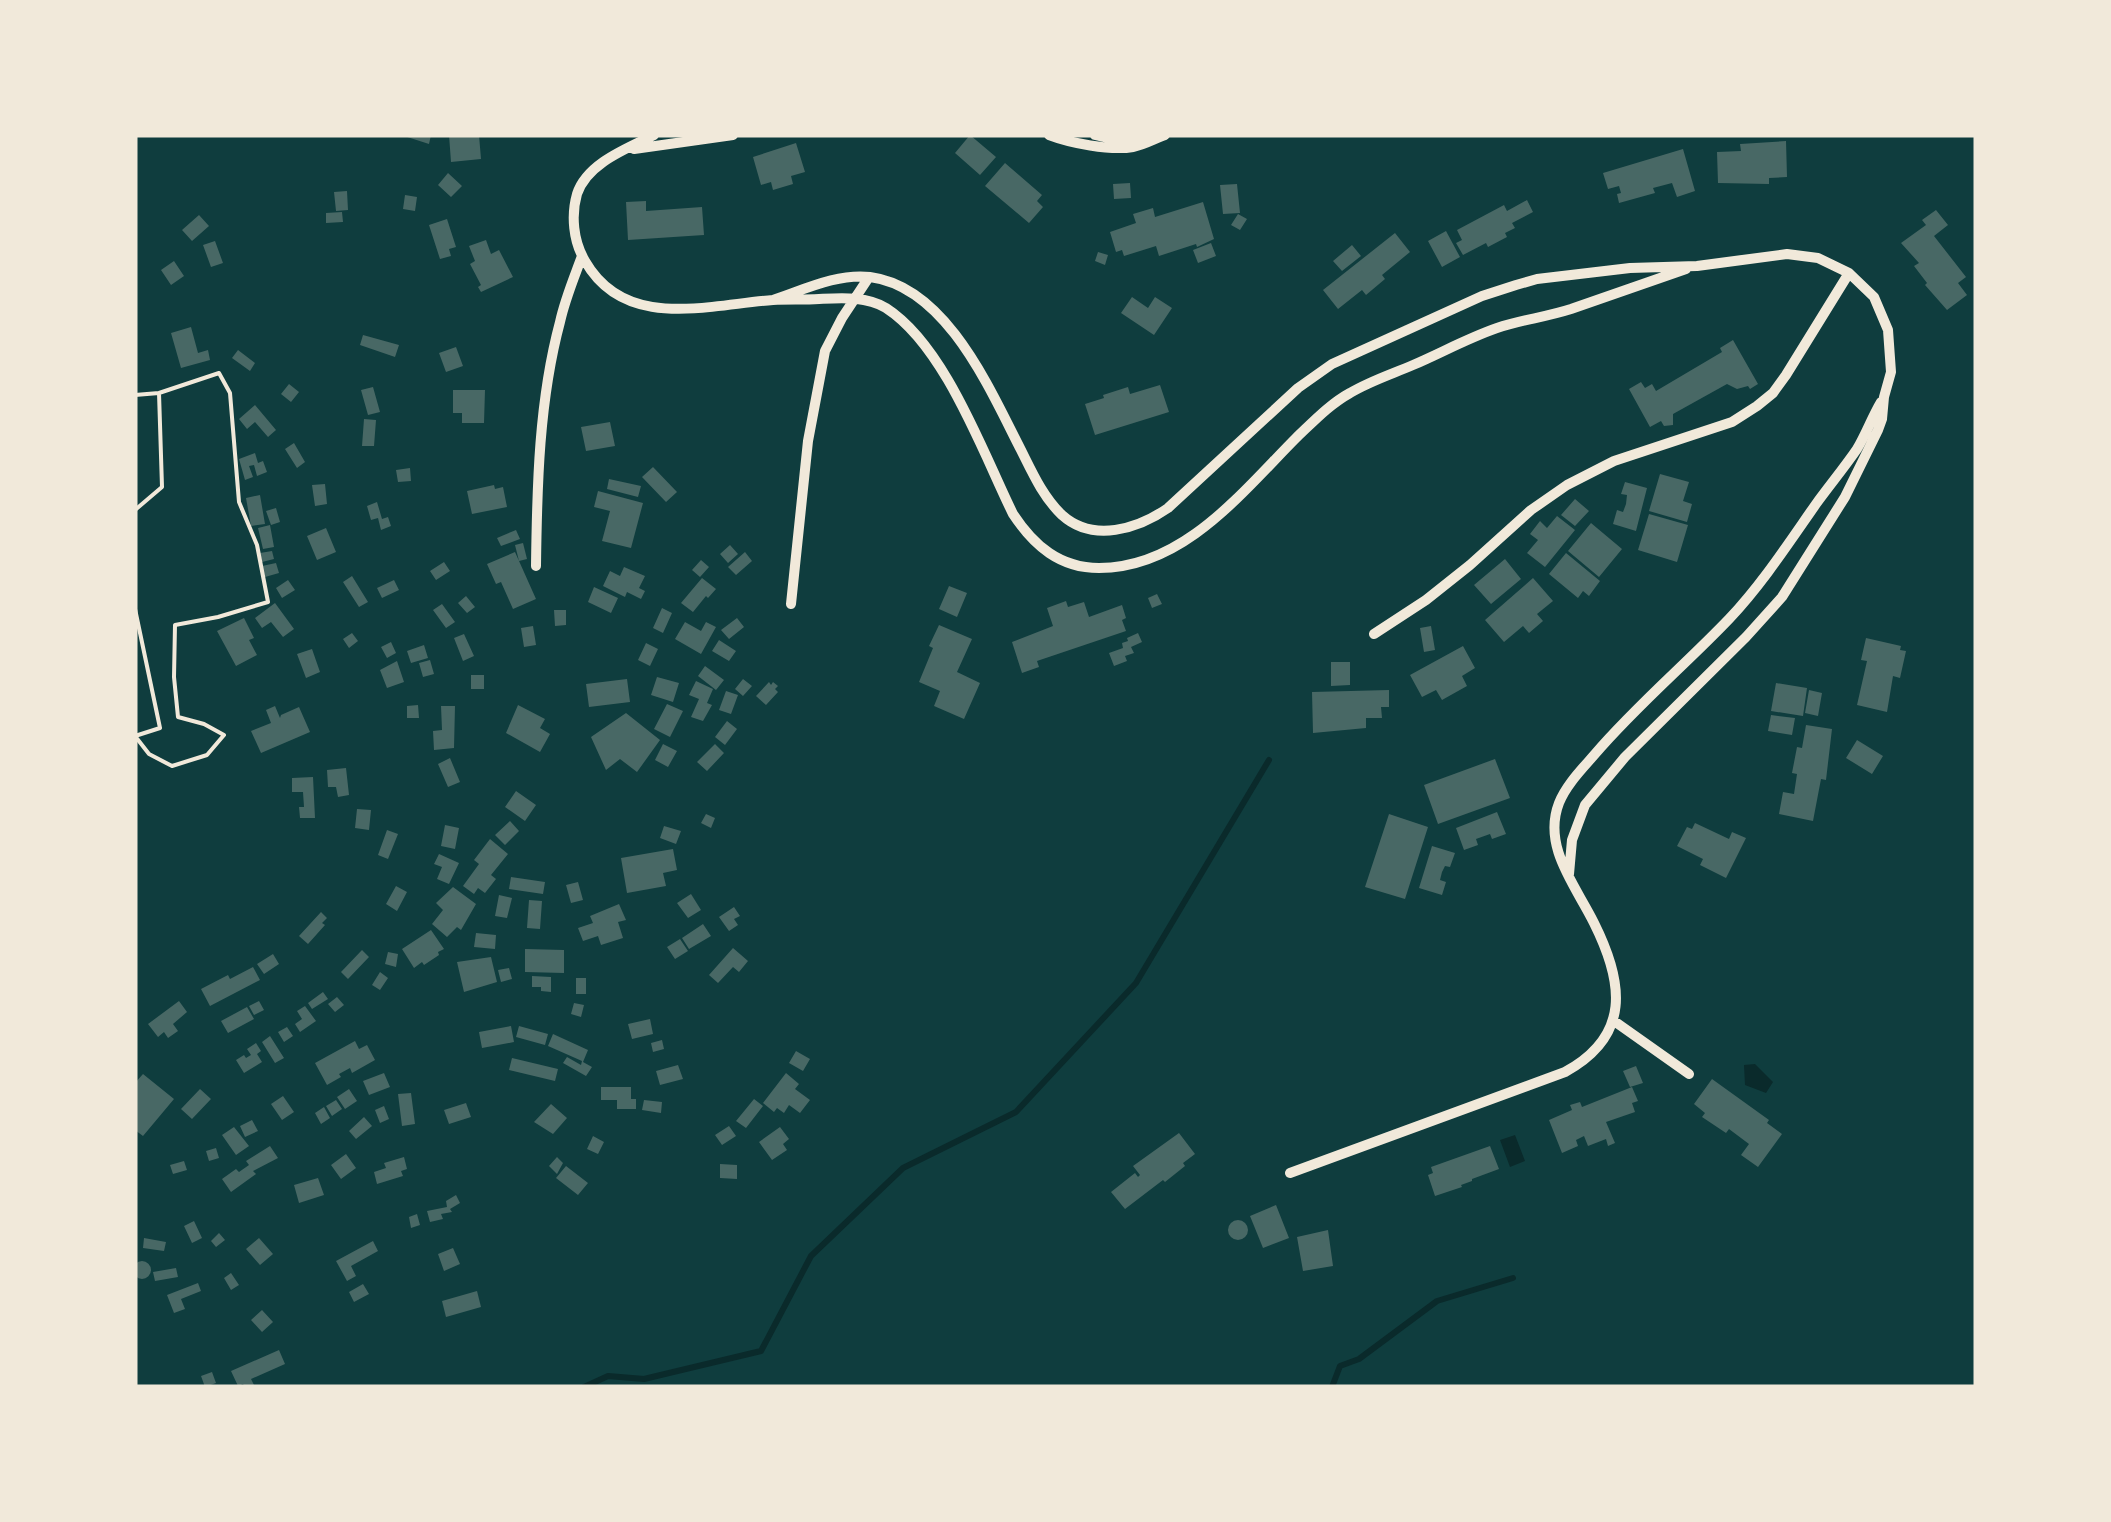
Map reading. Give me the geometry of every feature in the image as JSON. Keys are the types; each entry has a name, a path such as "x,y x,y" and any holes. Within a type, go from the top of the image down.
{"street":[{"path":"654,135 594,170 578,193 574,230 582,256 608,290 649,307 696,309 774,300 855,298 885,308 912,331 949,382 1026,533 1070,565 1111,568 1159,556 1192,536 1318,417 1349,393 1494,329 1566,310 1696,266"},
{"path":"623,150 733,135"},
{"path":"1049,135 1121,148 1139,146 1159,137"},
{"path":"1095,135 1112,139 1159,137"},
{"path":"774,300 830,282 869,277 908,291 951,328 974,360 1052,504 1070,522 1106,530 1133,527 1168,508 1313,376 1357,351 1482,296 1526,282 1786,254 1818,258 1849,273 1874,297 1888,330 1891,372 1882,418 1846,498 1782,597 1624,757 1586,805 1572,840 1569,874"},
{"path":"536,566 537,490 550,375 559,322 582,256"},
{"path":"1374,634 1426,600 1531,510 1568,485 1614,461 1732,422 1765,400 1786,375 1849,273"},
{"path":"792,604 808,441 825,351 869,277"},
{"path":"1290,1172 1565,1072 1601,1044 1614,1021 1617,995 1611,964 1594,922 1557,852 1554,829 1560,801 1605,742 1761,584 1856,450 1884,397"},
{"path":"1614,1021 1689,1074"}],"path":[{"path":"135,395 160,393 218,374 230,393 240,502 257,545 268,602 175,624 178,717 224,734 207,755 172,766 149,754 135,736 160,728 135,609"},
{"path":"135,510 162,488 160,393"}],"water":[{"path":"1755,1064 1773,1082 1766,1093 1745,1085 1744,1065"},
{"path":"1515,1135 1525,1161 1510,1167 1500,1140"}],"building":[{"path":"401,135 431,135 429,144"},
{"path":"449,135 479,135 481,159 451,162"},
{"path":"970,135 996,157 980,175 955,153"},
{"path":"1786,141 1787,177 1769,178 1769,184 1718,183 1717,152 1741,151 1740,144"},
{"path":"796,143 805,172 791,176 793,184 773,190 771,182 761,185 753,157"},
{"path":"1683,149 1695,191 1677,197 1672,183 1653,188 1655,193 1619,203 1619,186 1608,189 1603,173"},
{"path":"1005,163 1042,195 1037,201 1043,207 1029,223 985,186"},
{"path":"448,173 462,186 451,197 438,185"},
{"path":"1130,183 1131,198 1114,199 1113,184"},
{"path":"1237,184 1240,213 1223,214 1220,185"},
{"path":"347,191 348,210 336,211 334,192"},
{"path":"405,195 417,197 415,211 403,209"},
{"path":"1527,200 1533,212 1512,223 1515,228 1505,233 1507,237 1463,255 1456,243 1462,240 1457,230 1504,205 1507,211"},
{"path":"646,201 646,211 702,207 704,235 628,240 626,202"},
{"path":"1203,202 1214,239 1159,256 1156,246 1124,256 1122,250 1116,252 1110,232 1136,223 1133,214 1153,208 1155,217"},
{"path":"1936,210 1948,225 1934,236 1966,277 1958,283 1967,295 1947,310 1925,285 1914,266 1919,263 1901,243 1926,225 1922,220"},
{"path":"342,212 343,222 326,223 326,213"},
{"path":"1238,214 1247,219 1240,230 1231,225"},
{"path":"199,215 209,226 192,241 182,230"},
{"path":"447,219 456,247 449,249 451,256 440,259 429,225"},
{"path":"1446,231 1460,257 1442,267 1428,241"},
{"path":"1395,233 1410,252 1382,275 1385,279 1366,295 1362,290 1338,309 1323,290"},
{"path":"486,240 491,254 499,250 513,277 481,292 470,264 475,261 469,246"},
{"path":"215,241 223,263 211,267 203,245"},
{"path":"1211,243 1216,256 1198,263 1193,250"},
{"path":"1352,245 1361,256 1342,271 1333,261"},
{"path":"1098,252 1108,255 1105,265 1095,261"},
{"path":"174,261 184,276 171,285 161,270"},
{"path":"1132,297 1148,308 1155,297 1172,308 1154,335 1121,313"},
{"path":"191,327 198,353 208,350 210,360 181,368 171,333"},
{"path":"363,335 399,345 395,357 360,345"},
{"path":"1733,340 1758,384 1750,389 1737,389 1727,384 1673,414 1673,425 1664,426 1661,421 1650,427 1629,389 1641,382 1645,388 1652,384 1656,391 1722,352 1720,348"},
{"path":"456,347 463,366 446,372 439,353"},
{"path":"238,350 255,363 250,371 232,358"},
{"path":"289,384 299,392 291,402 281,394"},
{"path":"1160,385 1169,412 1095,435 1085,404 1128,387 1130,394"},
{"path":"373,387 380,412 368,415 361,390"},
{"path":"453,390 485,390 484,423 462,423 462,413 453,413"},
{"path":"255,405 276,430 268,437 255,422 247,429 239,419"},
{"path":"364,419 376,420 374,446 362,446"},
{"path":"610,422 615,446 586,451 581,427"},
{"path":"294,443 305,462 297,468 285,449"},
{"path":"255,453 267,472 257,476 254,465 249,466 253,477 245,480 239,459"},
{"path":"653,467 677,492 666,502 642,477"},
{"path":"410,468 411,481 398,482 396,470"},
{"path":"1660,474 1689,482 1683,501 1692,504 1687,522 1649,511"},
{"path":"609,479 641,486 638,497 607,489"},
{"path":"1625,482 1647,488 1636,531 1613,524 1617,510 1623,512 1626,504 1627,495 1621,494"},
{"path":"325,484 327,504 315,506 312,485"},
{"path":"494,485 495,489 503,487 507,507 472,514 467,491"},
{"path":"598,491 643,503 631,548 602,541 610,511 594,507"},
{"path":"260,495 265,524 251,526 246,498"},
{"path":"1575,499 1589,511 1575,526 1561,515"},
{"path":"377,502 382,519 388,517 391,526 381,530 378,518 371,520 367,506"},
{"path":"276,508 280,522 271,525 266,511"},
{"path":"1649,514 1688,525 1677,562 1638,550"},
{"path":"1557,516 1575,530 1545,567 1527,553 1538,540 1530,534 1540,521 1547,528"},
{"path":"1591,523 1622,549 1599,577 1568,551"},
{"path":"270,525 274,547 263,549 258,528"},
{"path":"326,528 336,552 317,560 307,536"},
{"path":"516,530 520,539 501,546 497,538"},
{"path":"523,543 527,559 519,561 515,545"},
{"path":"730,545 738,554 728,563 720,554"},
{"path":"272,551 274,559 262,562 260,553"},
{"path":"515,552 536,599 513,609 501,582 496,584 487,564"},
{"path":"745,552 752,561 736,575 728,567"},
{"path":"1566,553 1600,581 1589,596 1583,591 1578,598 1549,574"},
{"path":"1505,559 1521,579 1491,604 1474,585"},
{"path":"701,560 709,567 700,577 692,570"},
{"path":"444,562 450,571 436,580 430,571"},
{"path":"276,563 279,573 265,577 262,566"},
{"path":"624,567 645,576 639,588 645,591 641,599 627,592 625,597 603,586 610,571 620,576"},
{"path":"352,576 368,602 359,607 343,582"},
{"path":"702,578 716,589 693,612 681,603"},
{"path":"1533,578 1553,601 1537,614 1543,621 1529,633 1523,626 1504,642 1485,620"},
{"path":"288,580 295,590 282,598 276,588"},
{"path":"394,580 399,590 382,598 377,588"},
{"path":"949,586 967,593 957,617 939,609"},
{"path":"594,587 618,598 611,613 588,602"},
{"path":"1157,594 1162,604 1152,608 1148,598"},
{"path":"466,596 475,607 467,613 458,603"},
{"path":"1066,601 1068,607 1084,602 1089,617 1122,605 1126,631 1037,661 1039,667 1022,673 1012,642 1053,626 1047,608"},
{"path":"275,603 294,629 283,637 271,622 262,628 255,618"},
{"path":"442,604 455,622 446,628 433,610"},
{"path":"662,608 672,613 663,633 653,628"},
{"path":"554,610 566,610 566,625 555,626"},
{"path":"244,618 257,655 236,666 217,631"},
{"path":"737,618 744,627 729,639 721,630"},
{"path":"685,622 701,631 706,622 716,627 701,654 675,639"},
{"path":"939,625 972,639 957,672 980,683 964,719 934,706 940,691 919,682"},
{"path":"533,626 536,645 524,647 521,628"},
{"path":"1431,626 1435,650 1424,652 1420,628"},
{"path":"352,633 358,641 349,648 343,639"},
{"path":"1138,633 1142,642 1131,647 1134,653 1114,666 1109,653 1123,648 1127,638"},
{"path":"464,634 474,656 463,661 454,638"},
{"path":"1866,638 1901,646 1900,650 1906,651 1900,678 1893,676 1887,712 1857,705 1867,661 1861,660"},
{"path":"719,640 736,651 729,661 712,651"},
{"path":"391,642 396,653 387,658 381,647"},
{"path":"646,643 658,649 650,666 638,660"},
{"path":"424,645 428,658 411,663 407,651"},
{"path":"1463,646 1475,668 1462,676 1467,686 1442,700 1436,690 1422,697 1410,675"},
{"path":"312,649 320,672 306,678 297,654"},
{"path":"430,660 434,674 423,677 419,663"},
{"path":"397,661 404,682 387,688 380,670"},
{"path":"1331,662 1350,662 1350,685 1331,686"},
{"path":"705,666 724,680 716,690 698,676"},
{"path":"471,675 484,675 484,689 471,689"},
{"path":"657,677 679,683 673,702 651,695"},
{"path":"627,679 630,702 589,707 586,684"},
{"path":"743,679 752,686 743,696 735,689"},
{"path":"696,681 713,689 707,703 712,705 703,721 691,717 699,699 689,695"},
{"path":"769,682 778,686 778,692 766,705 756,696"},
{"path":"1776,683 1807,688 1803,716 1771,711"},
{"path":"1389,690 1389,707 1381,707 1382,718 1366,718 1366,728 1313,733 1312,692"},
{"path":"1809,690 1822,693 1818,716 1805,713"},
{"path":"726,691 738,695 731,714 719,710"},
{"path":"667,704 683,711 670,737 654,729"},
{"path":"418,705 419,718 407,718 407,706"},
{"path":"518,705 545,719 540,728 550,734 540,752 506,733"},
{"path":"275,706 280,718 299,707 310,732 261,753 251,731 271,723 266,710"},
{"path":"441,706 455,706 454,748 434,750 433,731 442,730"},
{"path":"626,713 660,740 637,772 620,759 606,770 591,737"},
{"path":"1771,715 1795,718 1792,735 1768,731"},
{"path":"727,721 737,729 725,745 715,737"},
{"path":"1806,725 1832,729 1826,780 1821,779 1813,821 1779,814 1783,792 1794,794 1797,774 1792,773"},
{"path":"1857,740 1883,756 1872,774 1846,758"},
{"path":"663,744 677,751 668,767 655,760"},
{"path":"715,744 724,753 707,771 697,762"},
{"path":"450,758 460,782 448,787 438,764"},
{"path":"1495,759 1510,798 1438,824 1424,785"},
{"path":"346,768 349,795 338,797 336,787 328,787 327,770"},
{"path":"313,777 315,818 300,818 303,792 292,792 292,778"},
{"path":"516,791 536,805 525,821 505,807"},
{"path":"357,809 371,810 369,830 355,828"},
{"path":"1497,812 1506,834 1476,839 1478,845 1464,850 1456,828"},
{"path":"706,814 715,818 711,828 701,823"},
{"path":"1389,814 1428,827 1405,899 1365,887"},
{"path":"510,821 519,831 505,845 495,835"},
{"path":"1695,823 1729,839 1732,832 1746,838 1726,878 1700,865 1703,859 1677,846 1687,827 1692,829"},
{"path":"445,825 459,828 455,849 441,846"},
{"path":"664,826 681,831 676,844 660,838"},
{"path":"387,830 398,834 388,859 378,855"},
{"path":"490,839 508,854 491,875 496,879 485,893 478,888 474,894 463,886 479,864 474,860"},
{"path":"1432,846 1455,853 1450,867 1445,866 1442,872 1440,880 1446,882 1442,895 1419,888"},
{"path":"673,849 677,870 663,873 666,886 627,893 621,858"},
{"path":"439,854 459,863 449,884 437,879 442,867 434,864"},
{"path":"511,877 545,882 543,894 509,889"},
{"path":"578,882 583,900 571,903 566,885"},
{"path":"396,886 407,892 397,911 386,904"},
{"path":"453,887 476,904 461,930 457,927 447,937 432,924 443,910 436,903"},
{"path":"691,894 701,910 688,918 677,903"},
{"path":"499,895 512,898 507,918 495,916"},
{"path":"529,900 542,901 540,929 527,928"},
{"path":"619,904 626,920 618,922 623,938 601,945 598,936 583,941 578,928 593,923 590,916"},
{"path":"734,907 740,916 734,919 738,925 729,931 719,917"},
{"path":"321,912 327,918 322,923 325,925 308,944 299,936"},
{"path":"703,924 711,936 689,949 682,938"},
{"path":"431,930 444,949 414,968 402,949"},
{"path":"476,933 496,935 495,949 474,947"},
{"path":"680,939 688,951 675,959 667,947"},
{"path":"733,948 748,961 739,972 733,967 718,983 709,975"},
{"path":"525,949 564,950 564,973 525,972"},
{"path":"362,950 369,957 348,979 341,972"},
{"path":"388,952 398,954 396,967 385,964"},
{"path":"273,954 279,964 264,974 257,964"},
{"path":"491,957 497,982 464,992 457,962"},
{"path":"253,967 260,980 210,1006 201,989"},
{"path":"509,968 512,979 501,982 498,970"},
{"path":"380,972 388,978 380,990 372,985"},
{"path":"532,976 551,977 551,992 532,987"},
{"path":"576,978 586,978 586,994 576,994"},
{"path":"323,992 328,999 312,1009 308,1003"},
{"path":"337,997 344,1005 335,1012 328,1004"},
{"path":"179,1001 187,1012 173,1024 178,1031 168,1038 164,1032 158,1037 148,1024"},
{"path":"259,1001 264,1010 254,1015 249,1006"},
{"path":"574,1003 584,1005 581,1017 571,1014"},
{"path":"305,1006 316,1021 300,1032 295,1024 302,1019 297,1011"},
{"path":"247,1007 254,1019 228,1033 221,1021"},
{"path":"650,1019 653,1034 632,1039 628,1024"},
{"path":"511,1026 514,1042 482,1048 479,1032"},
{"path":"519,1026 548,1034 545,1045 516,1037"},
{"path":"287,1027 293,1036 284,1042 278,1032"},
{"path":"553,1034 588,1050 583,1062 592,1067 586,1076 563,1063 567,1057 581,1065 582,1061 548,1046"},
{"path":"270,1036 284,1058 275,1063 262,1042"},
{"path":"662,1040 664,1049 653,1052 651,1043"},
{"path":"355,1041 359,1049 367,1045 375,1060 352,1073 350,1068 327,1085 315,1063"},
{"path":"256,1043 262,1062 244,1073 236,1060 251,1055 247,1049"},
{"path":"796,1051 810,1059 803,1071 789,1063"},
{"path":"512,1058 558,1069 555,1081 509,1070"},
{"path":"678,1065 683,1079 660,1085 656,1071"},
{"path":"1636,1066 1643,1083 1630,1087 1623,1071"},
{"path":"384,1073 390,1087 369,1095 363,1081"},
{"path":"786,1073 799,1084 795,1089 810,1100 800,1113 789,1105 784,1113 777,1108 774,1112 763,1103"},
{"path":"143,1074 174,1099 143,1136 135,1130 135,1083"},
{"path":"1712,1079 1782,1134 1758,1167 1741,1155 1749,1144 1729,1129 1726,1133 1702,1117 1705,1113 1694,1104"},
{"path":"601,1087 631,1087 636,1109 617,1109 617,1100 601,1100"},
{"path":"1632,1087 1638,1101 1632,1103 1635,1112 1606,1122 1615,1143 1608,1146 1606,1139 1588,1146 1584,1136 1576,1140 1578,1146 1562,1153 1549,1120 1572,1110 1570,1105 1580,1102 1582,1107"},
{"path":"200,1089 211,1099 192,1119 181,1109"},
{"path":"349,1089 357,1101 345,1109 337,1097"},
{"path":"411,1093 415,1124 402,1126 398,1094"},
{"path":"283,1096 294,1112 282,1120 271,1104"},
{"path":"754,1099 763,1106 746,1128 736,1121"},
{"path":"336,1100 342,1109 332,1116 326,1106"},
{"path":"644,1100 662,1102 661,1113 642,1110"},
{"path":"466,1103 471,1117 449,1124 444,1110"},
{"path":"551,1104 567,1118 553,1134 534,1122"},
{"path":"384,1106 389,1119 380,1123 375,1110"},
{"path":"324,1107 330,1118 321,1124 315,1113"},
{"path":"364,1117 372,1126 356,1139 349,1131"},
{"path":"252,1120 258,1131 245,1137 240,1126"},
{"path":"729,1126 736,1136 722,1145 715,1135"},
{"path":"234,1127 249,1146 236,1155 222,1135"},
{"path":"780,1127 789,1139 783,1144 787,1150 772,1160 759,1142"},
{"path":"1179,1133 1195,1154 1165,1182 1125,1209 1111,1192 1135,1173 1138,1177 1133,1166"},
{"path":"593,1136 604,1142 598,1154 587,1149"},
{"path":"270,1146 278,1158 253,1171 256,1174 231,1192 222,1179 236,1169 239,1172 249,1165 246,1161"},
{"path":"1490,1146 1499,1169 1435,1196 1428,1175 1433,1173 1431,1167"},
{"path":"216,1148 219,1158 209,1161 206,1151"},
{"path":"346,1154 356,1168 341,1179 331,1165"},
{"path":"404,1157 407,1169 401,1171 403,1176 377,1184 374,1172 386,1168 384,1163"},
{"path":"557,1157 563,1163 557,1174 549,1166"},
{"path":"184,1161 187,1170 173,1174 170,1165"},
{"path":"720,1164 737,1165 737,1179 720,1178"},
{"path":"566,1166 588,1183 578,1195 556,1178"},
{"path":"318,1178 324,1195 299,1203 294,1185"},
{"path":"456,1195 460,1203 450,1209 452,1212 430,1222 427,1211 447,1207 446,1201"},
{"path":"1276,1205 1289,1238 1263,1248 1250,1216"},
{"path":"417,1214 420,1225 411,1228 409,1217"},
{"path":"1238,1220 1248,1230 1238,1240 1228,1230"},
{"path":"194,1221 202,1238 192,1243 184,1226"},
{"path":"1328,1230 1333,1266 1303,1271 1297,1237"},
{"path":"219,1233 225,1240 216,1247 211,1241"},
{"path":"144,1238 166,1242 164,1251 143,1248"},
{"path":"259,1238 273,1254 260,1265 246,1249"},
{"path":"373,1241 378,1251 351,1266 356,1276 347,1281 336,1261"},
{"path":"453,1248 460,1264 444,1271 438,1254"},
{"path":"142,1261 151,1270 142,1279 133,1270"},
{"path":"176,1268 178,1277 155,1281 153,1272"},
{"path":"231,1273 239,1285 231,1290 224,1278"},
{"path":"198,1283 201,1291 181,1299 185,1309 174,1313 167,1295"},
{"path":"363,1284 369,1294 354,1302 349,1292"},
{"path":"477,1291 481,1307 446,1317 442,1301"},
{"path":"262,1310 273,1322 262,1332 251,1320"},
{"path":"279,1350 285,1364 251,1379 255,1387 238,1386 231,1371"},
{"path":"212,1372 216,1383 205,1387 201,1376"}],"waterway":[{"path":"584,1387 608,1376 644,1379 761,1351 811,1256 903,1168 1016,1112 1136,983 1269,760"},
{"path":"1332,1387 1340,1366 1359,1359 1437,1301 1513,1278"}]}
